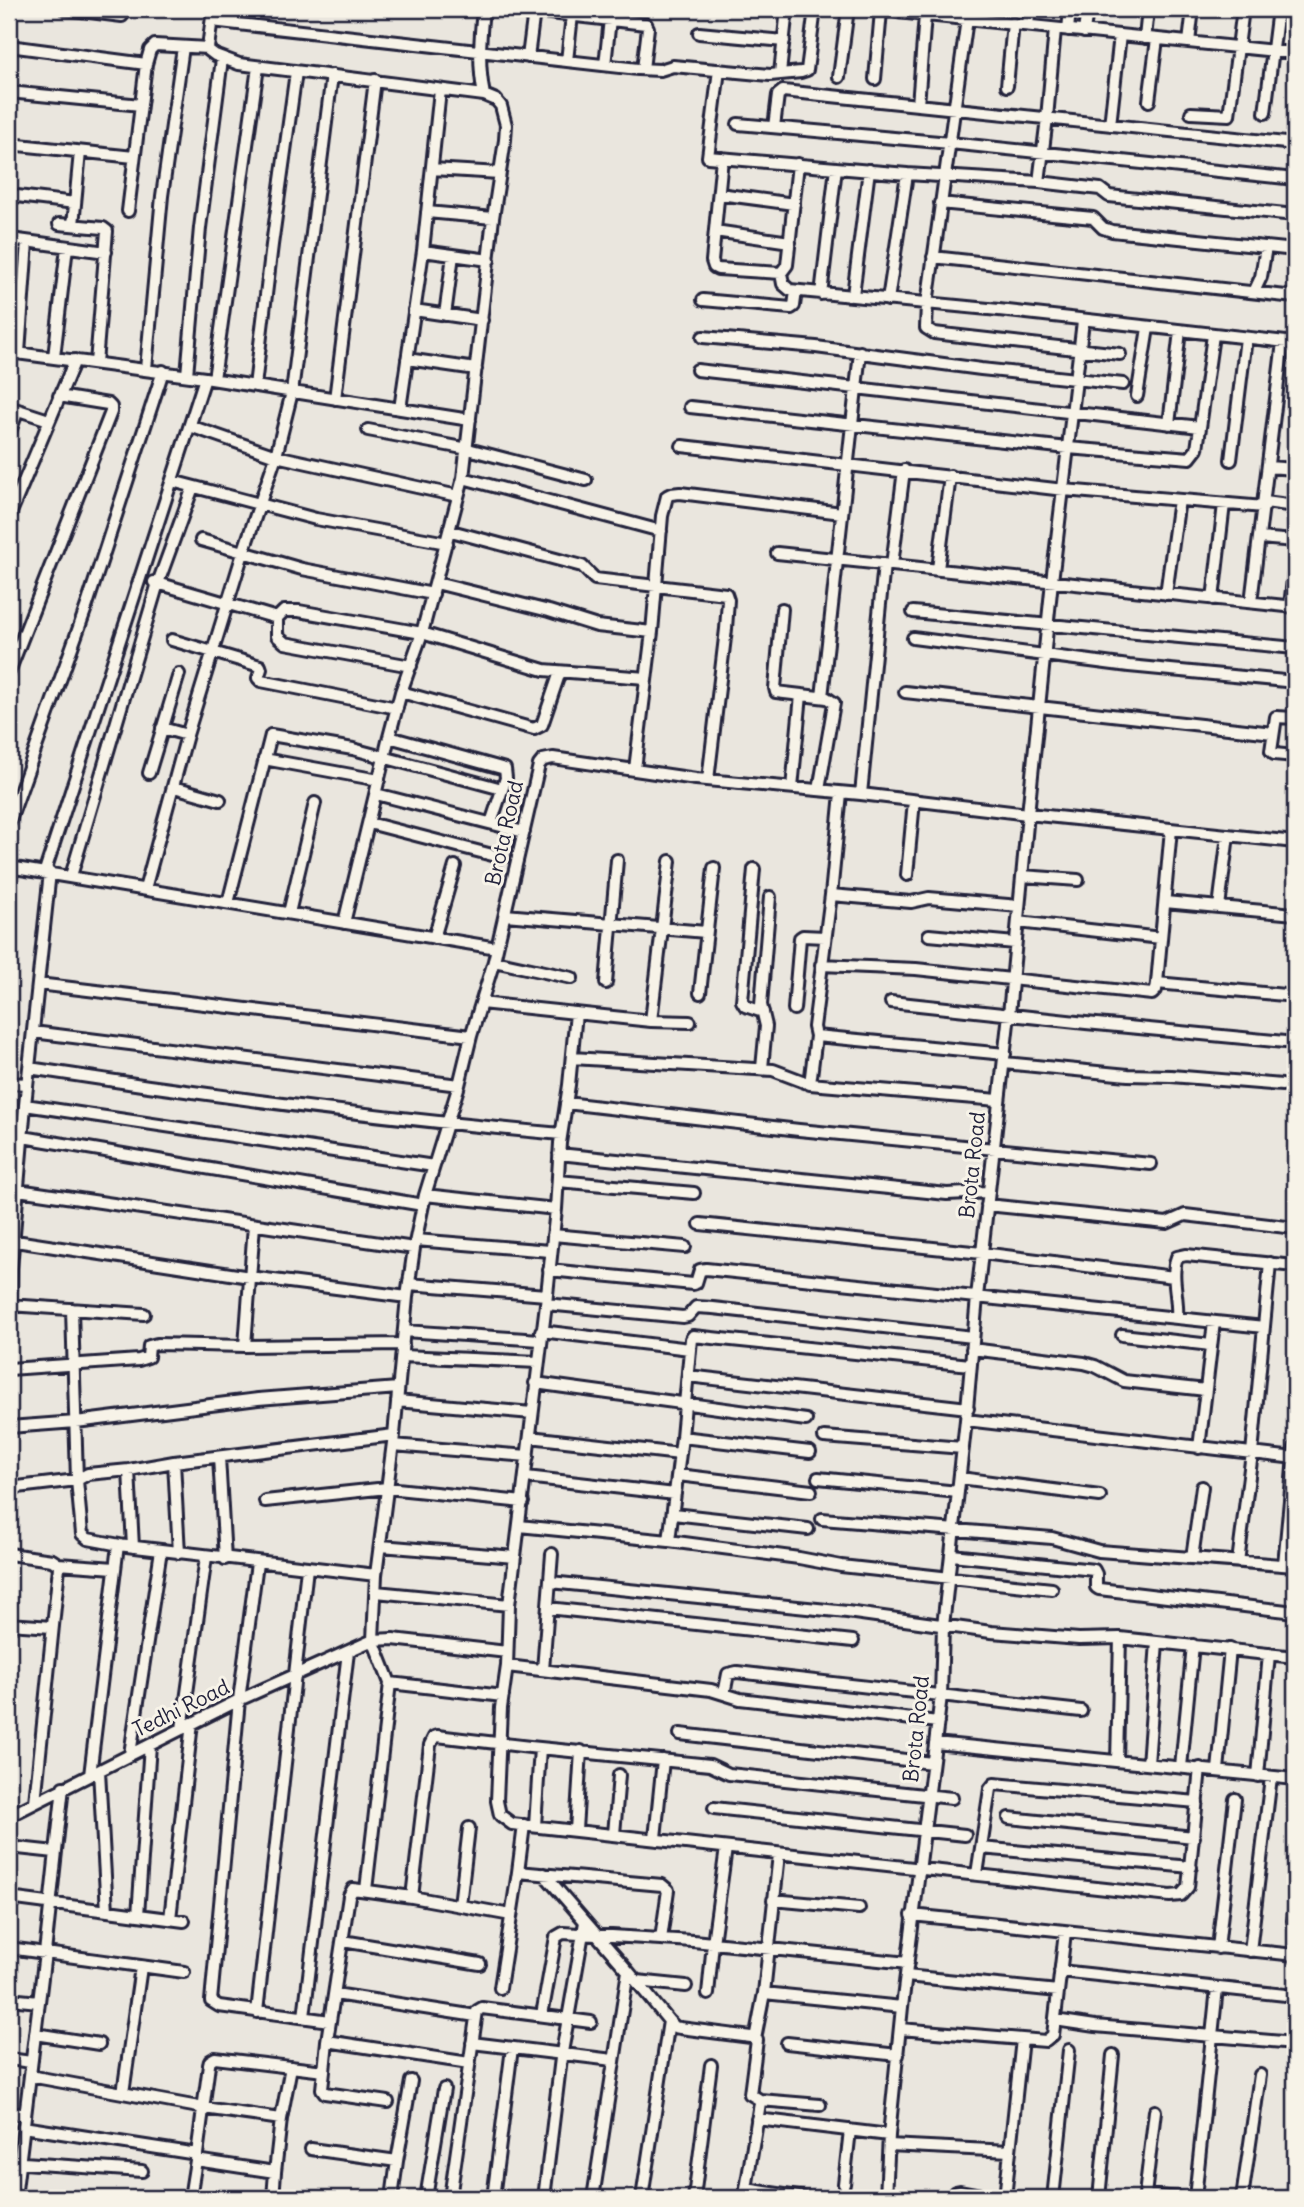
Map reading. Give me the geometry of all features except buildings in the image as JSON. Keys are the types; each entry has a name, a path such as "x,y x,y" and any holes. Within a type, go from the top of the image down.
{"street":[{"path":"65,9 122,16"},
{"path":"207,49 213,9"},
{"path":"483,9 479,50 484,95"},
{"path":"515,9 647,24 643,69"},
{"path":"774,127 778,73 788,9"},
{"path":"212,21 643,69 660,70 673,66 778,73 807,70 815,9"},
{"path":"839,77 848,9"},
{"path":"868,9 925,15 944,13 967,19 1295,53"},
{"path":"986,21 987,9"},
{"path":"1028,24 1030,9"},
{"path":"1068,30 1070,9"},
{"path":"1084,32 1087,9"},
{"path":"1145,38 1148,9"},
{"path":"1189,42 1193,9"},
{"path":"1191,113 1229,116 1243,9"},
{"path":"1265,113 1278,9"},
{"path":"875,79 881,10"},
{"path":"528,57 534,11"},
{"path":"567,61 572,15"},
{"path":"918,105 925,15"},
{"path":"605,65 610,19"},
{"path":"967,19 940,203 926,325 930,332 1120,354"},
{"path":"1007,86 1013,23"},
{"path":"1039,182 1055,29"},
{"path":"699,33 784,41"},
{"path":"1110,125 1120,35"},
{"path":"1149,101 1157,39"},
{"path":"128,211 146,64 152,47 167,45 207,49 222,58 258,67 484,95 496,100 501,106 505,140 493,218 463,478 435,589 401,692 344,923"},
{"path":"9,46 146,64"},
{"path":"146,369 162,196 183,47"},
{"path":"187,375 200,228 222,58"},
{"path":"9,1327 15,1182 23,1137 48,872 190,426 210,378 258,67"},
{"path":"719,70 708,157 1039,182 1100,189 1109,196 1295,215"},
{"path":"255,386 296,72"},
{"path":"145,888 187,735 276,456 292,392 332,75"},
{"path":"335,399 375,80"},
{"path":"400,409 423,251 440,90"},
{"path":"9,92 141,105"},
{"path":"778,95 783,92 955,108 1295,144"},
{"path":"738,124 1295,179"},
{"path":"9,144 134,158"},
{"path":"73,225 80,152"},
{"path":"722,158 712,261 714,267 781,273"},
{"path":"781,273 787,265 798,164"},
{"path":"821,294 836,168"},
{"path":"432,169 500,173"},
{"path":"853,295 869,170"},
{"path":"888,300 907,174"},
{"path":"719,194 794,204"},
{"path":"9,195 75,203"},
{"path":"940,203 1093,218 1103,228 1112,231 1295,250"},
{"path":"427,212 493,218"},
{"path":"59,224 105,229 106,252 96,363"},
{"path":"715,231 790,242"},
{"path":"11,239 106,252"},
{"path":"27,242 14,352 210,378 470,420"},
{"path":"54,357 67,247"},
{"path":"1254,292 1261,278 1266,247"},
{"path":"423,251 489,260"},
{"path":"445,315 453,255"},
{"path":"933,257 1295,297"},
{"path":"781,273 786,288 796,291 1289,342 1251,602"},
{"path":"703,300 791,308 794,306 796,291"},
{"path":"414,310 482,320"},
{"path":"1083,321 1028,814 1295,842"},
{"path":"1137,396 1149,328"},
{"path":"1169,424 1180,331"},
{"path":"690,407 1068,448 1191,458 1198,449 1213,335"},
{"path":"703,337 860,352 981,369 1123,384"},
{"path":"1231,460 1246,338"},
{"path":"822,697 860,352"},
{"path":"407,359 476,369"},
{"path":"9,517 14,490 75,360"},
{"path":"697,370 1200,427"},
{"path":"9,823 87,605 163,372"},
{"path":"9,672 111,412 108,404 59,396"},
{"path":"9,433 13,408 49,420"},
{"path":"190,426 276,456 458,496"},
{"path":"368,429 468,449 586,480"},
{"path":"682,446 1063,490 1224,504 1295,506"},
{"path":"1269,467 1295,469"},
{"path":"861,794 888,564 904,470"},
{"path":"937,569 950,475"},
{"path":"463,478 661,531"},
{"path":"172,481 316,519 447,543"},
{"path":"71,876 158,583 193,487"},
{"path":"635,769 652,632 664,502 671,494 842,513"},
{"path":"1166,594 1179,500"},
{"path":"1213,599 1224,504"},
{"path":"451,531 582,566 595,579 724,592 728,596 708,780"},
{"path":"1260,538 1295,541"},
{"path":"201,540 302,569 435,589 549,611 597,626 652,632"},
{"path":"777,553 1293,606 1295,562"},
{"path":"141,578 276,618"},
{"path":"782,608 776,692 822,697 831,700 834,707 819,790"},
{"path":"276,618 284,611 299,611 422,633 526,665 560,672 646,678"},
{"path":"913,612 1295,648"},
{"path":"276,618 277,636 285,643 411,666"},
{"path":"913,638 1295,682"},
{"path":"172,640 260,666 258,678 261,681 397,708"},
{"path":"401,692 534,729 542,724 560,672"},
{"path":"149,773 179,674"},
{"path":"905,692 1273,733"},
{"path":"792,788 801,695"},
{"path":"1295,718 1276,717 1272,754 1295,756"},
{"path":"162,728 187,735"},
{"path":"228,903 269,738 273,734 384,756 502,789"},
{"path":"389,737 505,769 506,778 491,823"},
{"name":"Brota Road","path":"373,1640 376,1575 415,1244 424,1200 460,1085 471,1036 494,961 539,765 543,760 553,758 708,780 861,794 1028,814 970,1365 968,1408 943,1626 941,1696 902,2007 886,2198"},
{"path":"264,759 379,780"},
{"path":"174,787 220,800"},
{"path":"810,1084 841,793"},
{"path":"376,794 524,832"},
{"path":"906,875 914,801"},
{"path":"289,913 315,803"},
{"path":"369,823 499,857"},
{"path":"821,965 916,970 1152,994 1157,983 1171,829"},
{"path":"1219,907 1228,835"},
{"path":"606,983 617,860"},
{"path":"651,1021 670,861"},
{"path":"435,938 455,866"},
{"path":"9,869 48,872 497,948"},
{"path":"700,993 714,869"},
{"path":"754,869 742,1001 745,1006 763,1012"},
{"path":"1022,876 1078,880"},
{"path":"831,895 912,902 929,898 1019,906"},
{"path":"762,1069 766,1026 761,1005 770,897"},
{"path":"1165,902 1295,914"},
{"path":"505,915 706,932"},
{"path":"1018,922 1161,938"},
{"path":"929,935 1015,943"},
{"path":"794,1009 800,938 825,937"},
{"path":"494,961 572,978"},
{"path":"1157,983 1295,996"},
{"path":"38,984 471,1036"},
{"path":"891,1002 1295,1043"},
{"path":"481,1003 651,1021 690,1022"},
{"path":"576,1013 526,1476 509,1605 507,1666 499,1743 497,1801 500,1815 512,1824 1170,1896 1181,1895 1188,1887 1200,1768"},
{"path":"33,1032 460,1085"},
{"path":"816,1036 1128,1075 1282,1085"},
{"path":"572,1058 773,1069 810,1084 998,1100"},
{"path":"29,1068 138,1086 447,1124 561,1134"},
{"path":"9,1083 27,1084"},
{"path":"566,1103 799,1130 1151,1164"},
{"path":"25,1105 434,1166"},
{"path":"23,1137 424,1200 556,1209"},
{"path":"559,1154 947,1194 988,1192"},
{"path":"558,1181 694,1193"},
{"path":"15,1182 254,1224 415,1244 550,1251"},
{"path":"987,1205 1167,1223 1185,1215 1295,1228"},
{"path":"245,1346 254,1224"},
{"path":"700,1224 982,1253 1174,1277"},
{"path":"553,1235 685,1247"},
{"path":"11,1240 250,1277 407,1297"},
{"path":"1177,1318 1175,1260 1181,1255 1295,1266"},
{"path":"1238,1562 1252,1453 1270,1263"},
{"path":"549,1270 693,1284 696,1283 700,1270 706,1269 1264,1327"},
{"path":"409,1284 683,1317 688,1316 695,1307 713,1308 974,1337"},
{"path":"10,1305 144,1314"},
{"path":"72,1309 82,1534 88,1539 133,1547 376,1575"},
{"path":"1199,1448 1214,1322"},
{"path":"404,1331 541,1336 690,1349"},
{"path":"1122,1335 1211,1345"},
{"path":"669,1541 691,1339 694,1336 970,1365"},
{"path":"9,1369 146,1358 149,1355 149,1346 157,1344 402,1350 538,1362"},
{"path":"972,1349 1084,1363 1124,1381 1206,1390"},
{"path":"688,1376 968,1408"},
{"path":"535,1382 806,1420"},
{"path":"9,1427 76,1422 258,1399 398,1388"},
{"path":"397,1401 532,1413"},
{"path":"822,1519 1052,1538 1099,1551 1289,1565 1295,1454 1199,1448 966,1420"},
{"path":"530,1437 680,1454"},
{"path":"682,1437 810,1452"},
{"path":"824,1437 962,1448"},
{"path":"9,1488 78,1480 88,1474 174,1462 394,1440 528,1456"},
{"path":"219,1457 225,1559"},
{"path":"174,1462 179,1553"},
{"path":"128,1470 133,1547"},
{"path":"678,1475 811,1491"},
{"path":"526,1476 675,1494"},
{"path":"818,1478 958,1492"},
{"path":"960,1478 1100,1496"},
{"path":"1192,1558 1202,1487"},
{"path":"265,1501 387,1488 523,1502"},
{"path":"673,1514 808,1530"},
{"path":"519,1526 669,1541 841,1566 1052,1589"},
{"path":"107,1911 94,1773 115,1568 120,1545"},
{"path":"381,1546 515,1557"},
{"path":"130,1754 161,1550"},
{"path":"543,1670 552,1554"},
{"path":"9,1555 52,1560 58,1564 115,1568"},
{"path":"952,1555 1094,1570 1096,1587 1099,1589 1295,1612"},
{"path":"170,1919 187,1726 206,1557"},
{"path":"257,1563 240,1700 211,1997 214,2004 219,2006 330,2021"},
{"path":"35,1802 58,1564"},
{"path":"257,2012 307,1568"},
{"path":"550,1582 847,1612 943,1626 1079,1639 1120,1638 1295,1657"},
{"path":"376,1592 509,1605"},
{"path":"548,1608 853,1641"},
{"path":"9,1624 52,1627"},
{"path":"1117,1761 1120,1638"},
{"path":"366,1890 390,1683 373,1640 393,1639 507,1653"},
{"name":"Tedhi Road","path":"9,1816 240,1700 373,1640"},
{"path":"1148,1764 1157,1642"},
{"path":"1181,1767 1193,1645"},
{"path":"1218,1770 1230,1649"},
{"path":"304,2017 348,1652"},
{"path":"1258,1776 1269,1654"},
{"path":"507,1666 711,1690 740,1699 938,1723"},
{"path":"724,1694 728,1674 737,1672 1081,1711"},
{"path":"390,1683 503,1696"},
{"path":"680,1734 932,1763"},
{"path":"412,1897 431,1741 434,1737 443,1735 710,1765 729,1774 952,1798"},
{"path":"935,1743 1295,1778"},
{"path":"138,1915 150,1745"},
{"path":"500,1988 540,1748"},
{"path":"576,1830 581,1751"},
{"path":"655,1838 663,1760"},
{"path":"614,1834 619,1775"},
{"path":"1250,1951 1271,1777"},
{"path":"977,1874 990,1789 995,1784 1197,1802"},
{"path":"15,2198 14,2163 25,2115 46,1953 49,1903 63,1787"},
{"path":"1218,1948 1235,1800"},
{"path":"714,1808 964,1835"},
{"path":"1009,1818 1194,1837"},
{"path":"460,1905 468,1828"},
{"path":"9,1847 55,1852"},
{"path":"981,1847 1191,1867"},
{"path":"708,1994 726,1848"},
{"path":"779,1854 750,2094 760,2100 820,2105"},
{"path":"518,1872 662,1885 668,1890 661,1939"},
{"path":"544,1874 584,1928 597,1935 675,2027 755,2039"},
{"path":"387,2102 325,2093 322,2089 351,1892 353,1889 366,1890 511,1915"},
{"path":"9,1898 184,1921"},
{"path":"773,1900 859,1908"},
{"path":"1293,1921 1295,1903"},
{"path":"912,1915 1295,1955"},
{"path":"542,2015 556,1937 584,1928"},
{"path":"544,2198 561,2053 584,1928"},
{"path":"900,2029 1046,2041 1050,2039 1053,2035 1065,1932"},
{"path":"597,1935 713,1943 908,1963"},
{"path":"343,1941 480,1964"},
{"path":"9,1948 184,1972"},
{"path":"123,2093 141,1967"},
{"path":"593,2198 628,1971"},
{"path":"1060,1971 1295,1996"},
{"path":"906,1976 1058,1991"},
{"path":"637,1981 686,1986"},
{"path":"1195,2198 1217,1988"},
{"path":"764,1993 902,2007"},
{"path":"335,1994 476,2016"},
{"path":"9,1999 39,2002"},
{"path":"450,2198 477,2011 482,2008 591,2022"},
{"path":"1055,2020 1095,2026 1295,2043"},
{"path":"642,2198 669,2021"},
{"path":"35,2034 99,2044"},
{"path":"1005,2198 1022,2039"},
{"path":"327,2041 470,2063"},
{"path":"472,2043 613,2060"},
{"path":"787,2043 898,2055"},
{"path":"493,2198 512,2048"},
{"path":"1053,2198 1069,2050"},
{"path":"1099,2198 1114,2054"},
{"path":"9,2059 31,2062"},
{"path":"190,2198 212,2059 324,2071"},
{"path":"694,2198 711,2065"},
{"path":"273,2198 281,2119 291,2067"},
{"path":"1242,2198 1260,2075"},
{"path":"30,2076 281,2119"},
{"path":"392,2198 411,2081"},
{"path":"426,2198 444,2089"},
{"path":"760,2100 745,2194 805,2198"},
{"path":"1155,2111 1145,2197 1180,2198"},
{"path":"9,2112 25,2115"},
{"path":"757,2119 850,2130 889,2140 1010,2151"},
{"path":"23,2127 275,2172"},
{"path":"844,2184 850,2130"},
{"path":"311,2150 397,2161"},
{"path":"14,2163 142,2171"},
{"path":"1293,2198 1295,2176"},
{"path":"951,2198 955,2192 960,2191 998,2198"}]}
